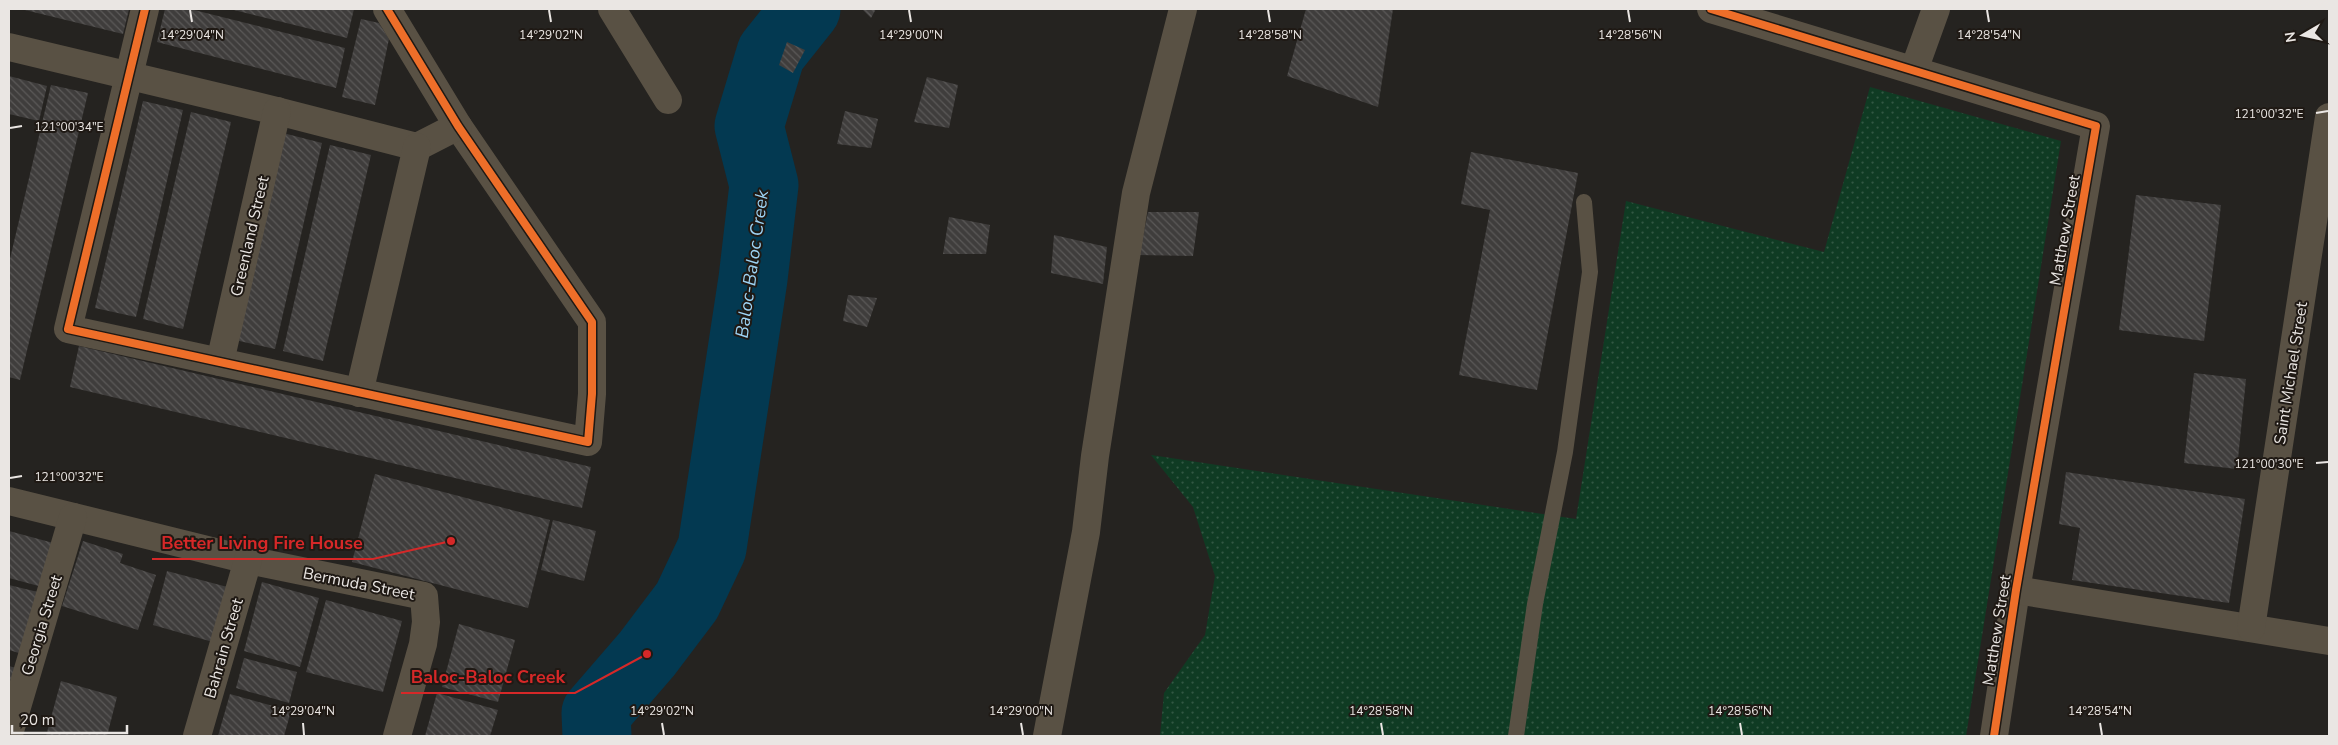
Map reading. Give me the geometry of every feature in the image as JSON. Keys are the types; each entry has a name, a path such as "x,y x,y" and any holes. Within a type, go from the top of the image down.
{"street":[{"path":"145,9 68,328 588,442 592,394 592,322 458,126 387,9"},
{"path":"612,9 668,100"},
{"path":"1047,736 1086,532 1095,456 1136,193 1182,9"},
{"name":"Matthew Street","path":"1711,9 2096,126 2016,590 1994,736"},
{"path":"1914,70 1936,9"},
{"path":"9,47 277,111 417,147 458,126"},
{"name":"Greenland Street","path":"220,362 277,111"},
{"name":"Saint Michael Street","path":"2251,628 2329,117"},
{"path":"359,393 417,147"},
{"name":"Bermuda Street","path":"9,501 248,560 424,596 426,622 423,644 398,736"},
{"name":"Georgia Street","path":"9,734 74,517"},
{"name":"Bahrain Street","path":"197,736 248,560"},
{"path":"2016,590 2329,641"}],"lane":[{"path":"1516,736 1536,604 1565,452 1590,272 1584,202"}],"green space":[{"path":"1870,87 2061,141 1966,736 1160,736 1164,693 1205,635 1215,576 1193,507 1151,455 1576,519 1626,201 1824,252"}],"building":[{"path":"21,9 129,9 123,34"},
{"path":"165,9 190,9 345,48 336,88 157,42"},
{"path":"230,9 354,9 347,38"},
{"path":"862,9 876,9 871,18"},
{"path":"1306,9 1393,9 1378,107 1287,76"},
{"path":"361,19 379,23 389,39 375,105 342,97"},
{"path":"787,42 805,50 793,73 779,65"},
{"path":"9,76 47,86 39,121 9,114"},
{"path":"927,77 958,85 949,128 914,122"},
{"path":"51,85 88,93 20,380 9,377 9,263"},
{"path":"143,101 183,110 136,317 95,308"},
{"path":"845,111 878,119 871,148 837,144"},
{"path":"191,112 231,122 183,329 143,319"},
{"path":"283,133 322,143 275,349 235,340"},
{"path":"330,145 371,155 323,361 283,351"},
{"path":"1471,152 1578,173 1537,390 1459,375 1490,210 1461,204"},
{"path":"2136,195 2221,205 2204,341 2119,330"},
{"path":"1148,212 1199,212 1193,256 1139,255"},
{"path":"949,217 990,225 986,254 943,254"},
{"path":"1054,235 1107,247 1103,284 1051,273"},
{"path":"848,295 877,298 867,327 843,321"},
{"path":"79,346 591,467 582,508 70,387"},
{"path":"2194,373 2246,379 2237,469 2184,463"},
{"path":"2066,472 2245,499 2229,603 2072,580 2080,528 2059,524"},
{"path":"375,474 550,520 528,608 352,562"},
{"path":"553,520 596,531 584,581 541,570"},
{"path":"9,531 57,544 46,588 9,578"},
{"path":"83,541 123,554 120,563 156,575 138,630 62,606"},
{"path":"167,571 235,589 220,644 153,625"},
{"path":"262,582 319,598 300,667 244,651"},
{"path":"9,585 46,594 29,656 9,650"},
{"path":"326,600 402,621 383,692 306,672"},
{"path":"459,624 515,640 498,702 442,687"},
{"path":"244,658 297,672 289,703 236,688"},
{"path":"9,666 16,668 9,694"},
{"path":"61,681 117,697 107,736 46,736"},
{"path":"437,693 498,710 490,736 425,736"},
{"path":"230,694 291,711 284,736 218,736"}],"waterway":[{"name":"Baloc-Baloc Creek","path":"597,736 596,713 647,654 687,601 712,548 753,279 764,185 749,126 771,53 806,9"}],"cycle path":[{"path":"145,9 68,329 588,442 592,394 592,322 458,126 387,9"},
{"path":"1711,9 2096,126 2016,590 1994,736"}],"place":[{"name":"Better Living Fire House","path":"451,541"},
{"name":"Baloc-Baloc Creek","path":"647,654"}]}
